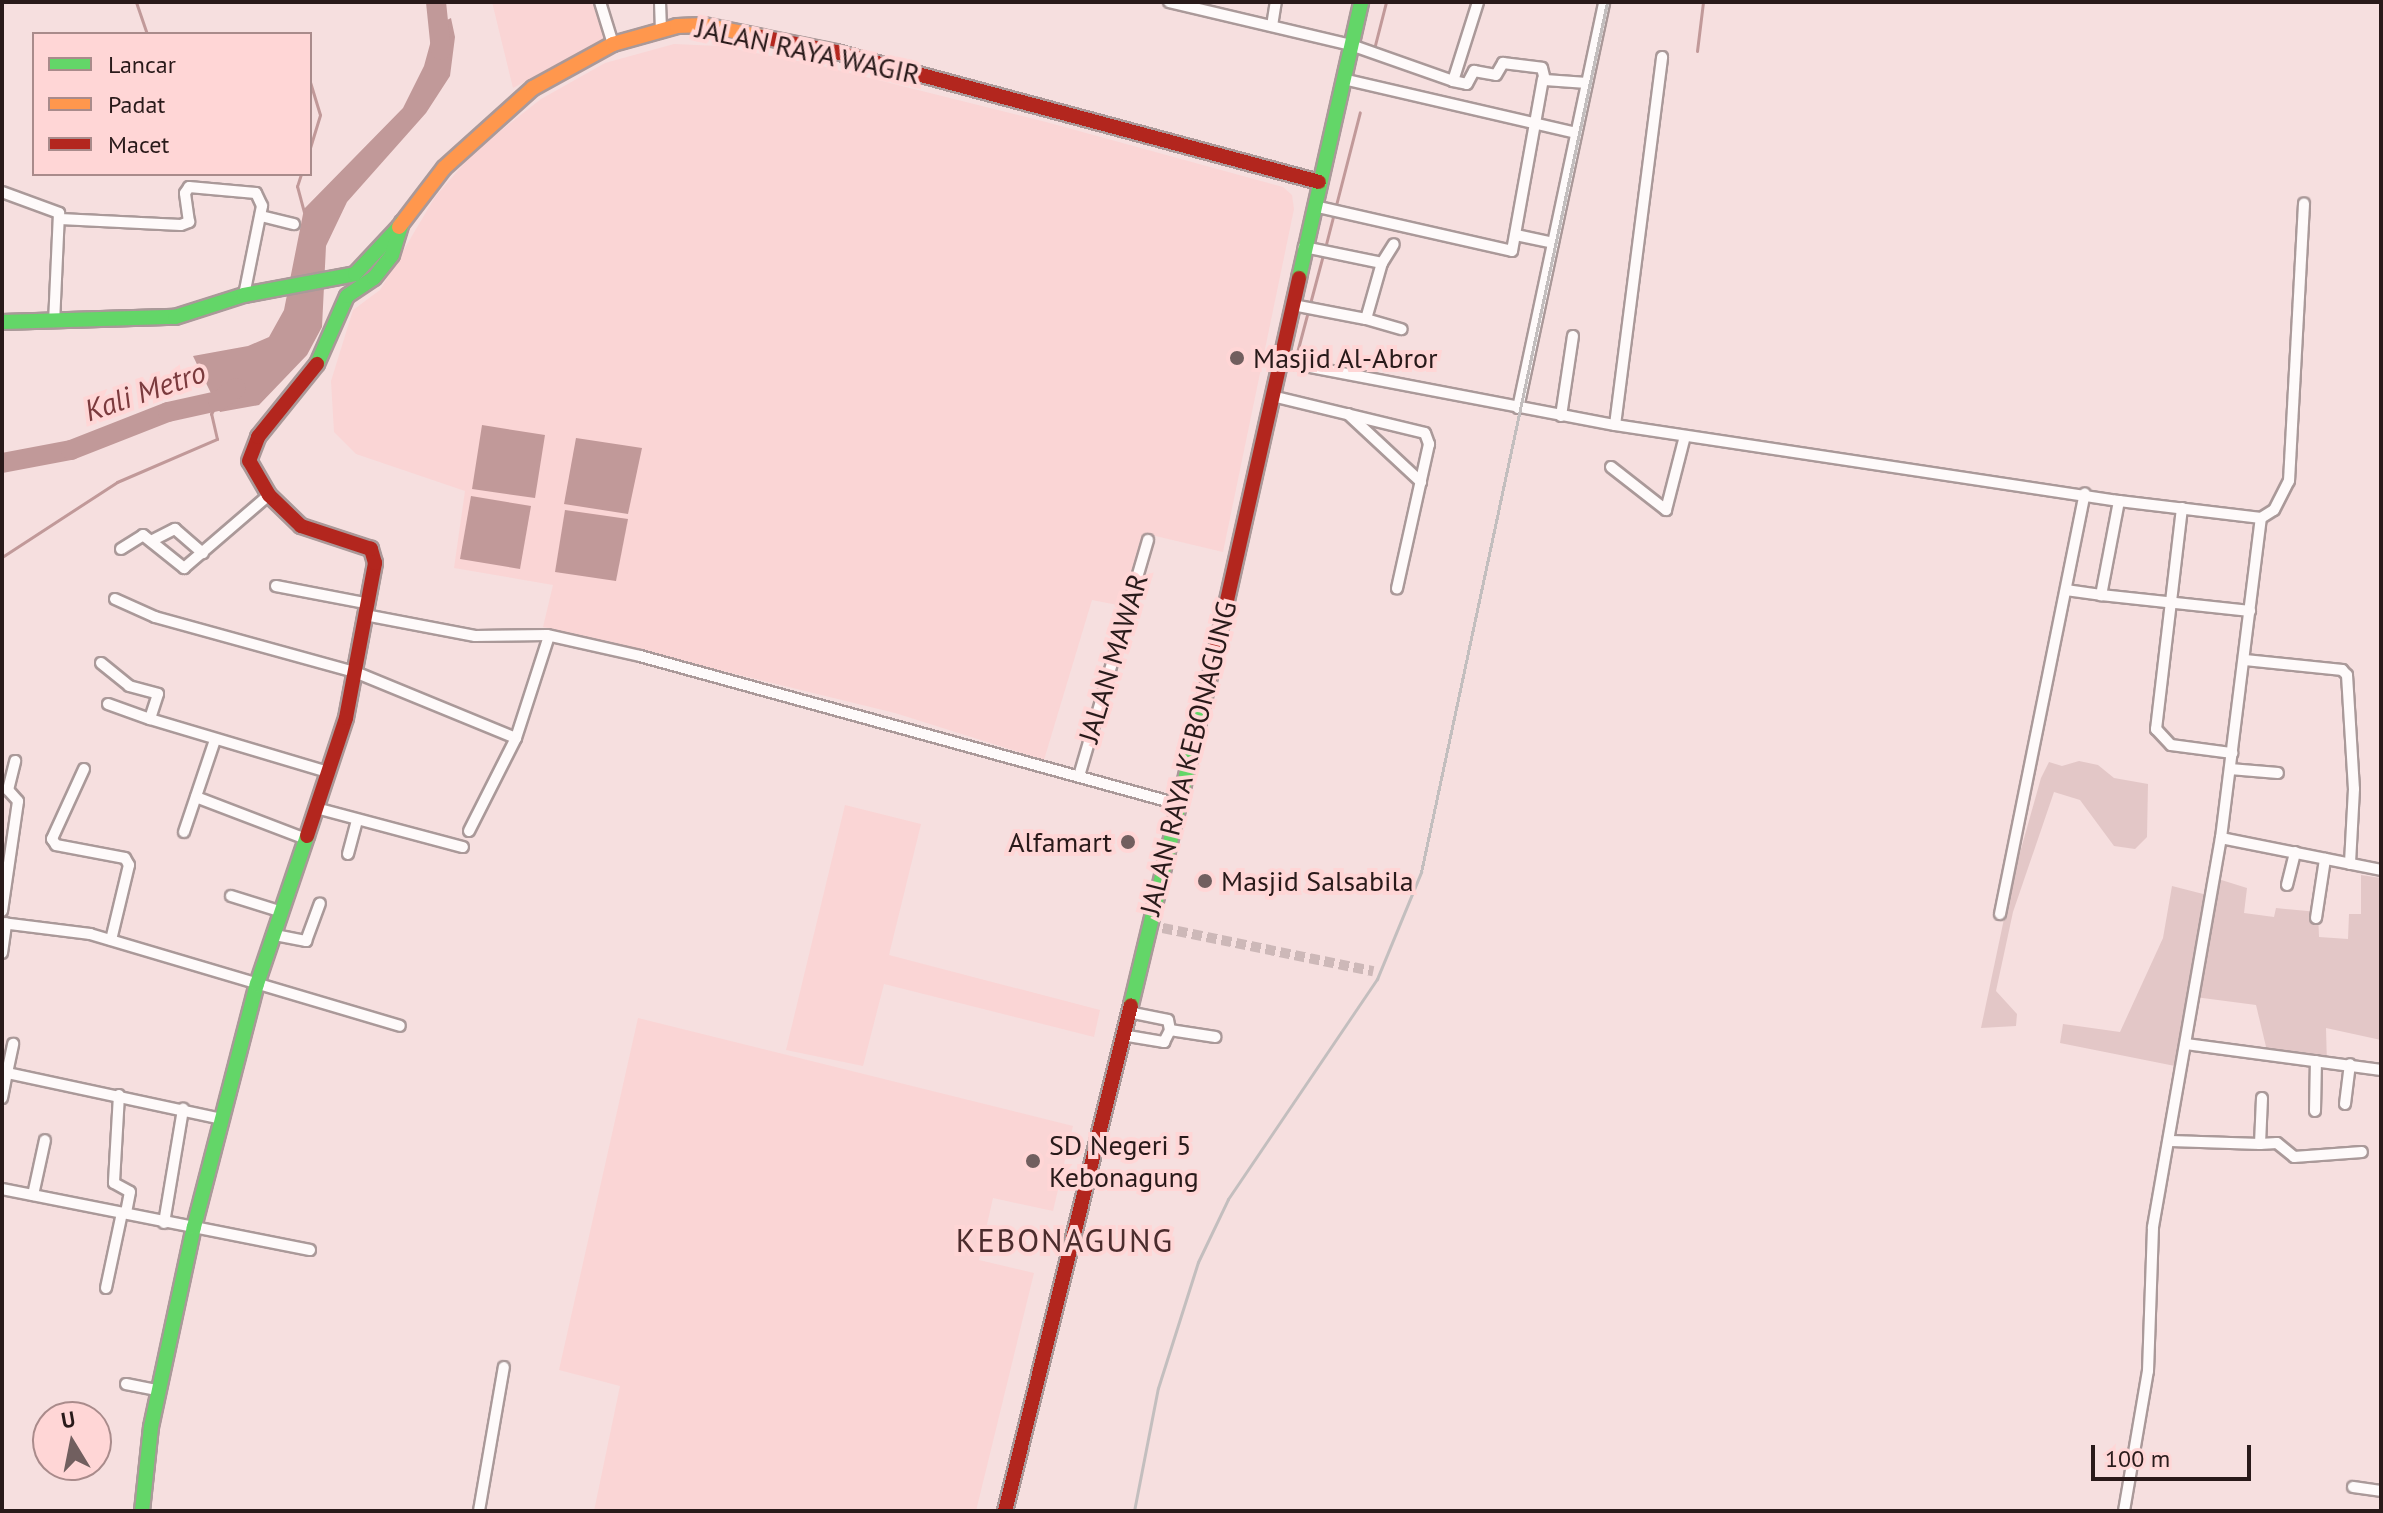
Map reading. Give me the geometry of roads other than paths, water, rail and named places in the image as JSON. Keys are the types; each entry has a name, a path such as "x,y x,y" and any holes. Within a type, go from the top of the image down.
{"main road":[{"name":"JALAN RAYA KEBONAGUNG","path":"1005,1511 1178,804 1279,361 1299,306 1312,249 1314,206 1361,2"},
{"name":"JALAN RAYA WAGIR","path":"2,322 175,317 244,295 341,278 370,265 431,182 502,113 541,83 613,44 661,28 704,25 836,52 1319,182"},
{"path":"142,1511 158,1390 194,1227 257,984 328,772 355,672 373,552 301,526 269,495 249,461 258,437 322,358 347,296 374,278 392,255 402,222"}],"street":[{"path":"600,2 613,44"},
{"path":"660,2 661,28"},
{"path":"1169,2 1208,6 1272,26 1351,45 1467,84 1474,71 1496,75 1503,63 1542,68 1538,125 1512,251 1314,206"},
{"path":"1272,26 1276,2"},
{"path":"1453,81 1478,2"},
{"path":"1518,408 1604,2"},
{"path":"1615,425 1662,57"},
{"path":"1343,79 1576,133"},
{"path":"1543,79 1587,83"},
{"path":"60,219 186,225 186,189 193,186 256,193 261,216 244,295"},
{"path":"2,192 55,208 60,219 54,322"},
{"path":"2124,1511 2148,1371 2153,1227 2171,1141 2221,838 2261,518 2282,500 2289,481 2304,203"},
{"path":"261,216 294,224"},
{"path":"1516,235 1553,243"},
{"path":"1366,319 1382,263 1394,244"},
{"path":"1312,249 1382,263"},
{"path":"1299,306 1402,329"},
{"path":"1561,416 1573,336"},
{"path":"1279,361 1615,425 2119,501 2261,518"},
{"path":"1272,396 1425,433 1429,444 1397,588"},
{"path":"1346,412 1421,482"},
{"path":"1611,467 1666,510 1685,436"},
{"path":"2000,914 2085,494"},
{"path":"121,549 139,536 151,541 179,567 203,553 269,495"},
{"path":"2101,595 2119,501"},
{"path":"2182,508 2157,733 2171,745 2232,753"},
{"path":"151,541 175,529 203,553"},
{"name":"JALAN MAWAR","path":"1079,776 1148,540"},
{"path":"276,586 475,636 549,636 1178,804"},
{"path":"2066,590 2250,611"},
{"path":"115,599 155,617 355,672 516,738"},
{"path":"469,831 516,738 549,636"},
{"path":"2245,660 2342,670 2347,675 2354,789 2350,864"},
{"path":"101,663 129,686 158,694 150,719"},
{"path":"108,704 215,740 328,772"},
{"path":"184,832 215,740"},
{"path":"2,911 18,801 8,790 15,761"},
{"path":"84,769 52,839 56,845 125,858 129,865 111,940"},
{"path":"2230,769 2278,773"},
{"path":"196,797 306,839"},
{"path":"316,808 458,847"},
{"path":"348,854 357,821"},
{"path":"2221,838 2381,870"},
{"path":"2287,885 2295,852"},
{"path":"2316,918 2325,859"},
{"path":"231,896 282,912"},
{"path":"275,935 306,941 320,903"},
{"path":"2,953 4,923 111,940 400,1026"},
{"path":"1122,1035 1164,1042 1170,1030 1168,1020 1128,1012"},
{"path":"1170,1030 1215,1037"},
{"path":"2,1098 13,1044"},
{"path":"2186,1044 2381,1070"},
{"path":"2315,1111 2316,1061"},
{"path":"2345,1104 2350,1064"},
{"path":"7,1073 221,1119"},
{"path":"106,1288 130,1192 114,1183 119,1095"},
{"path":"2260,1144 2262,1098"},
{"path":"164,1223 183,1109"},
{"path":"33,1195 45,1140"},
{"path":"2171,1141 2277,1143 2294,1157 2362,1152"},
{"path":"2,1189 310,1250"},
{"path":"479,1511 504,1367"},
{"path":"126,1384 158,1390"},
{"path":"2353,1487 2381,1491"}],"waterway":[{"path":"136,2 146,32"},
{"name":"Kali Metro","path":"436,2 441,50"},
{"path":"1374,49 1386,2"},
{"path":"1697,51 1703,2"},
{"path":"312,89 320,115 312,141"},
{"path":"1325,248 1360,112"},
{"path":"300,176 297,186 304,212"},
{"path":"1295,360 1323,255"},
{"name":"Kali Metro","path":"2,463 71,450 168,412 218,401 236,388"},
{"path":"2,557 117,482 217,439 211,414 218,401"}],"tunnel":[{"path":"1148,925 1373,971"}],"railway":[{"path":"1134,1511 1158,1388 1198,1262 1228,1199 1377,979 1421,872 1607,2"}],"place":[{"name":"Masjid Al-Abror","path":"1237,358"},
{"name":"Alfamart","path":"1128,842"},
{"name":"Masjid Salsabila","path":"1205,881"},
{"name":"SD Negeri 5 Kebonagung","path":"1033,1161"}],"district":[{"name":"KEBONAGUNG","path":"1065,1240"}]}
